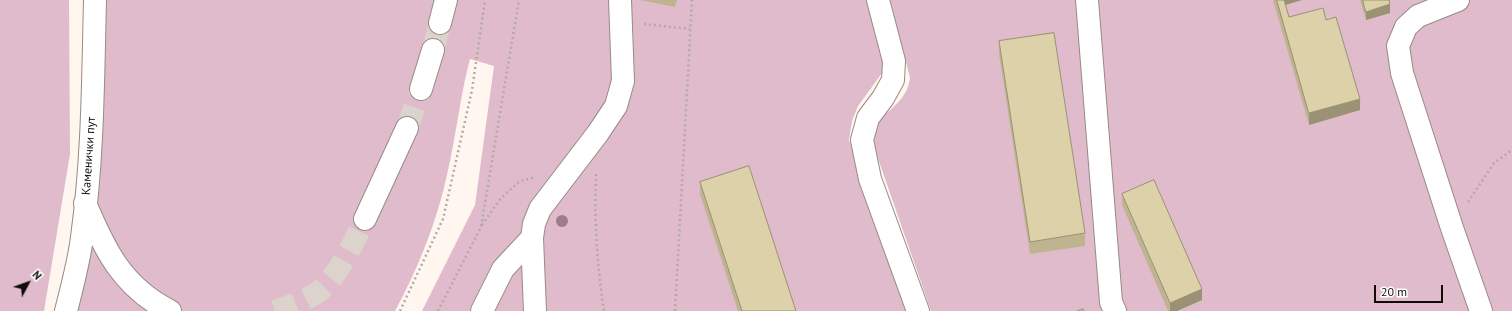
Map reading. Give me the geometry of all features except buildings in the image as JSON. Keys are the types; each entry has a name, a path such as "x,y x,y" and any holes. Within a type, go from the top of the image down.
{"main road":[{"name":"Каменички пут","path":"66,311 82,238 91,136 94,0"},
{"path":"440,23 446,0"},
{"path":"878,0 894,61 893,80 883,98 868,118 862,140 870,179 918,311"},
{"path":"1087,0 1111,302 1115,311"},
{"path":"1458,0 1418,16 1406,27 1398,46 1402,73 1452,228 1481,311"},
{"path":"535,311 532,238 534,224 540,209 598,133 616,106 623,81 620,10"},
{"path":"421,89 433,50"},
{"path":"365,219 407,128"},
{"path":"85,203 103,245 126,279 152,302 170,311"},
{"path":"482,311 503,269 532,238"}],"path":[{"path":"400,311 443,219 472,90 485,0"},
{"path":"481,226 519,0"},
{"path":"675,311 692,0"},
{"path":"620,10 690,29"},
{"path":"1452,228 1479,182 1494,163 1512,150"},
{"path":"596,171 594,208 599,283 604,311"},
{"path":"438,311 481,226 501,198 520,181"}],"shaded area":[{"path":"0,0 69,0 70,154 44,311 0,311"},
{"path":"105,0 871,0 885,69 858,106 852,121 849,140 911,311 422,311 475,205 494,66 470,59 463,87 450,161 438,210 419,262 395,311 77,311 93,240 97,203"},
{"path":"890,0 1512,0 1512,311 931,311 874,147 876,126 895,106 907,90 910,78"}],"tunnel":[{"path":"433,50 440,23"},
{"path":"407,128 421,89"},
{"path":"275,311 308,298 320,291 325,286 342,263 365,219"}]}
